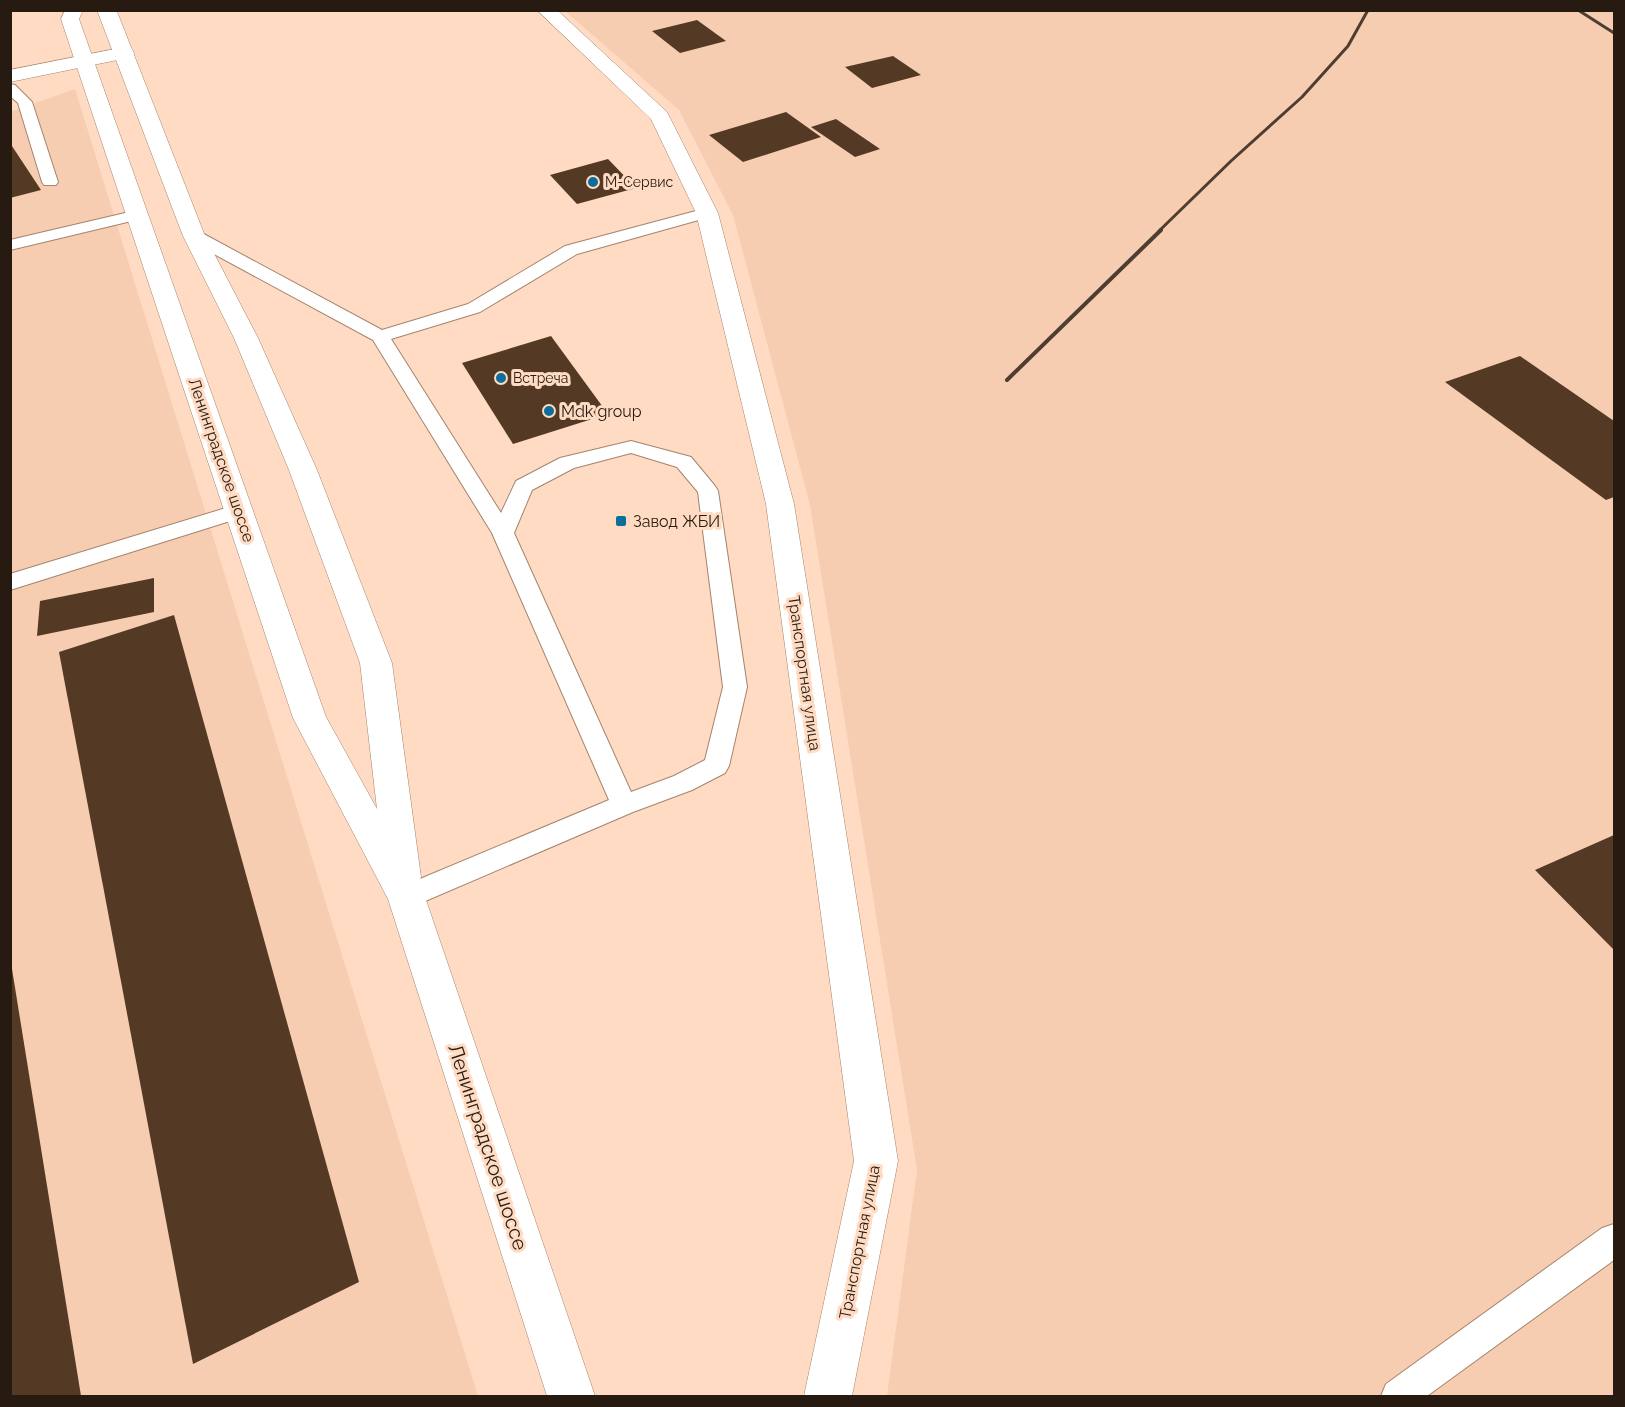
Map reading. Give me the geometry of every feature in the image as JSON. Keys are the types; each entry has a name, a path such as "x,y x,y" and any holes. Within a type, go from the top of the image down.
{"main road":[{"name":"Ленинградское шоссе","path":"74,10 70,19 310,718 406,897 571,1396"},
{"name":"Ленинградское шоссе","path":"106,10 125,53 194,236 246,338 303,470 376,663 406,897"},
{"name":"Транспортная улица","path":"546,10 660,116 706,213 780,504 876,1161 828,1396"},
{"path":"10,76 125,53"}],"lane":[{"path":"10,88 25,102 50,182"},
{"path":"380,336 474,308 572,250 706,213"},
{"path":"10,245 138,215"},
{"path":"194,236 380,336 503,533 624,805"},
{"path":"406,897 624,805 683,783 716,766 735,687 708,491 684,462 631,447 567,463 523,486 503,533"},
{"path":"11,582 239,511"},
{"path":"1398,1396 1614,1240"}],"shaded area":[{"path":"565,11 1614,11 1614,1396 887,1396 917,1170 810,505 733,215 679,110"},
{"path":"75,89 478,1396 11,1396 10,112"}],"building":[{"path":"697,20 726,41 680,53 652,31"},
{"path":"893,56 921,75 872,88 845,67"},
{"path":"786,112 821,137 743,162 709,135"},
{"path":"836,119 880,149 855,157 811,127"},
{"path":"10,143 41,190 10,198"},
{"path":"608,159 636,188 577,204 550,175"},
{"path":"551,336 608,414 513,444 462,363"},
{"path":"1520,356 1614,421 1614,497 1606,500 1445,382"},
{"path":"154,578 154,612 37,636 40,601"},
{"path":"174,615 359,1282 193,1364 59,652"},
{"path":"1614,835 1614,950 1535,870"},
{"path":"10,969 12,969 81,1396 10,1396"}],"railway":[{"path":"1159,231 1231,161 1302,97 1348,46 1368,10"},
{"path":"1578,10 1614,33"},
{"path":"1007,380 1161,230"}],"place":[{"name":"М-Сервис","path":"593,182"},
{"name":"Встреча","path":"501,378"},
{"name":"Mdk group","path":"549,411"},
{"name":"Завод ЖБИ","path":"621,521"}]}
